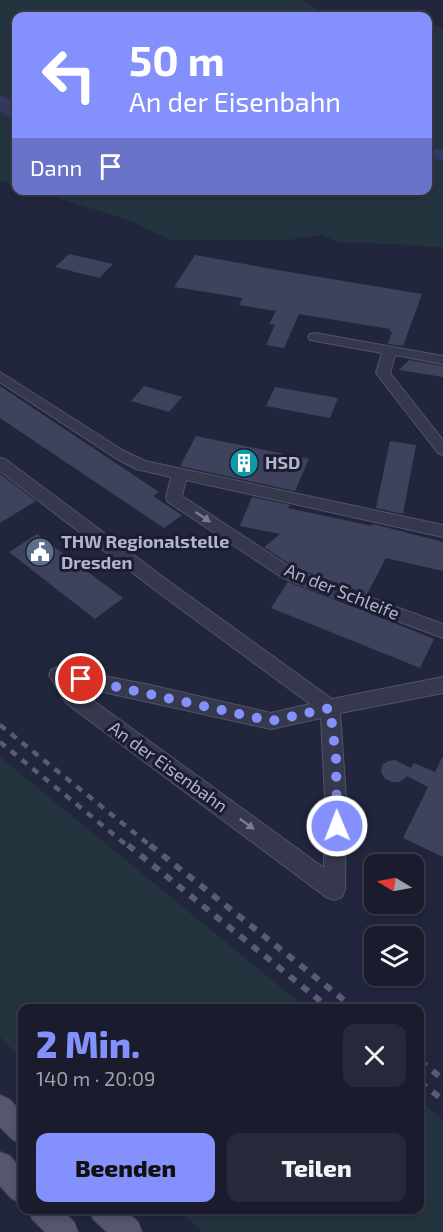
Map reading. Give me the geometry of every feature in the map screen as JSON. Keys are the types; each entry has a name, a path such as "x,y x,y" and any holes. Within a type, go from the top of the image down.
{"main road":[{"path":"0,1108 18,1127"},
{"path":"0,1166 18,1185"},
{"path":"47,1214 64,1232"},
{"path":"108,1214 128,1232"}],"street":[{"path":"315,337 443,360"},
{"path":"389,351 383,374 443,450"},
{"path":"0,376 119,454 141,465 443,531"},
{"path":"0,463 161,585 330,708 443,685"},
{"name":"An der Schleife","path":"179,475 174,498 289,574 443,631"},
{"name":"An der Eisenbahn","path":"58,675 150,693 271,721 330,708 336,765 334,889 73,697 58,675"}],"shaded area":[{"path":"0,0 302,0 325,12 12,12 12,184 0,181"},
{"path":"432,26 443,27 443,248 338,242 321,235 288,240 170,240 129,220 48,195 432,195"},
{"path":"0,757 301,1004 18,1004 18,1055 0,1037"},
{"path":"424,1104 443,1120 443,1232 202,1232 183,1214 424,1214"}],"building":[{"path":"69,254 113,264 99,278 55,267"},
{"path":"195,255 422,294 403,346 388,344 392,332 389,331 390,329 299,314 284,348 266,345 275,325 269,324 276,311 239,305 243,298 174,287"},
{"path":"409,360 443,366 443,377 399,370"},
{"path":"0,386 159,492 153,496 182,515 164,528 0,418"},
{"path":"144,386 182,397 169,412 131,401"},
{"path":"275,387 338,398 330,418 266,406"},
{"name":"HSD","path":"196,436 309,459 295,491 180,466"},
{"path":"390,441 416,445 403,514 376,508"},
{"path":"0,474 36,501 0,523"},
{"path":"252,497 290,505 288,508 372,526 373,524 443,542 443,571 386,558 367,594 296,568 264,547 280,534 240,526"},
{"path":"37,534 123,598 95,619 9,552"},
{"path":"288,582 434,639 420,668 271,608"},
{"path":"443,756 443,857 403,838 428,787 407,776 400,782 392,782 385,779 381,772 382,765 395,760 411,768 414,763 435,772"}],"waterway":[{"path":"0,101 12,112"},
{"path":"432,153 443,156"}],"railway":[{"path":"0,725 152,847"},
{"path":"0,742 129,847"},
{"path":"128,845 324,1004"},
{"path":"150,845 349,1004"},
{"path":"424,1064 443,1079"},
{"path":"424,1085 443,1100"}],"place":[{"name":"HSD","path":"244,463"},
{"name":"THW Regionalstelle Dresden","path":"40,552"}],"route":[{"path":"81,679 271,721 330,708 336,758 337,826"}]}
